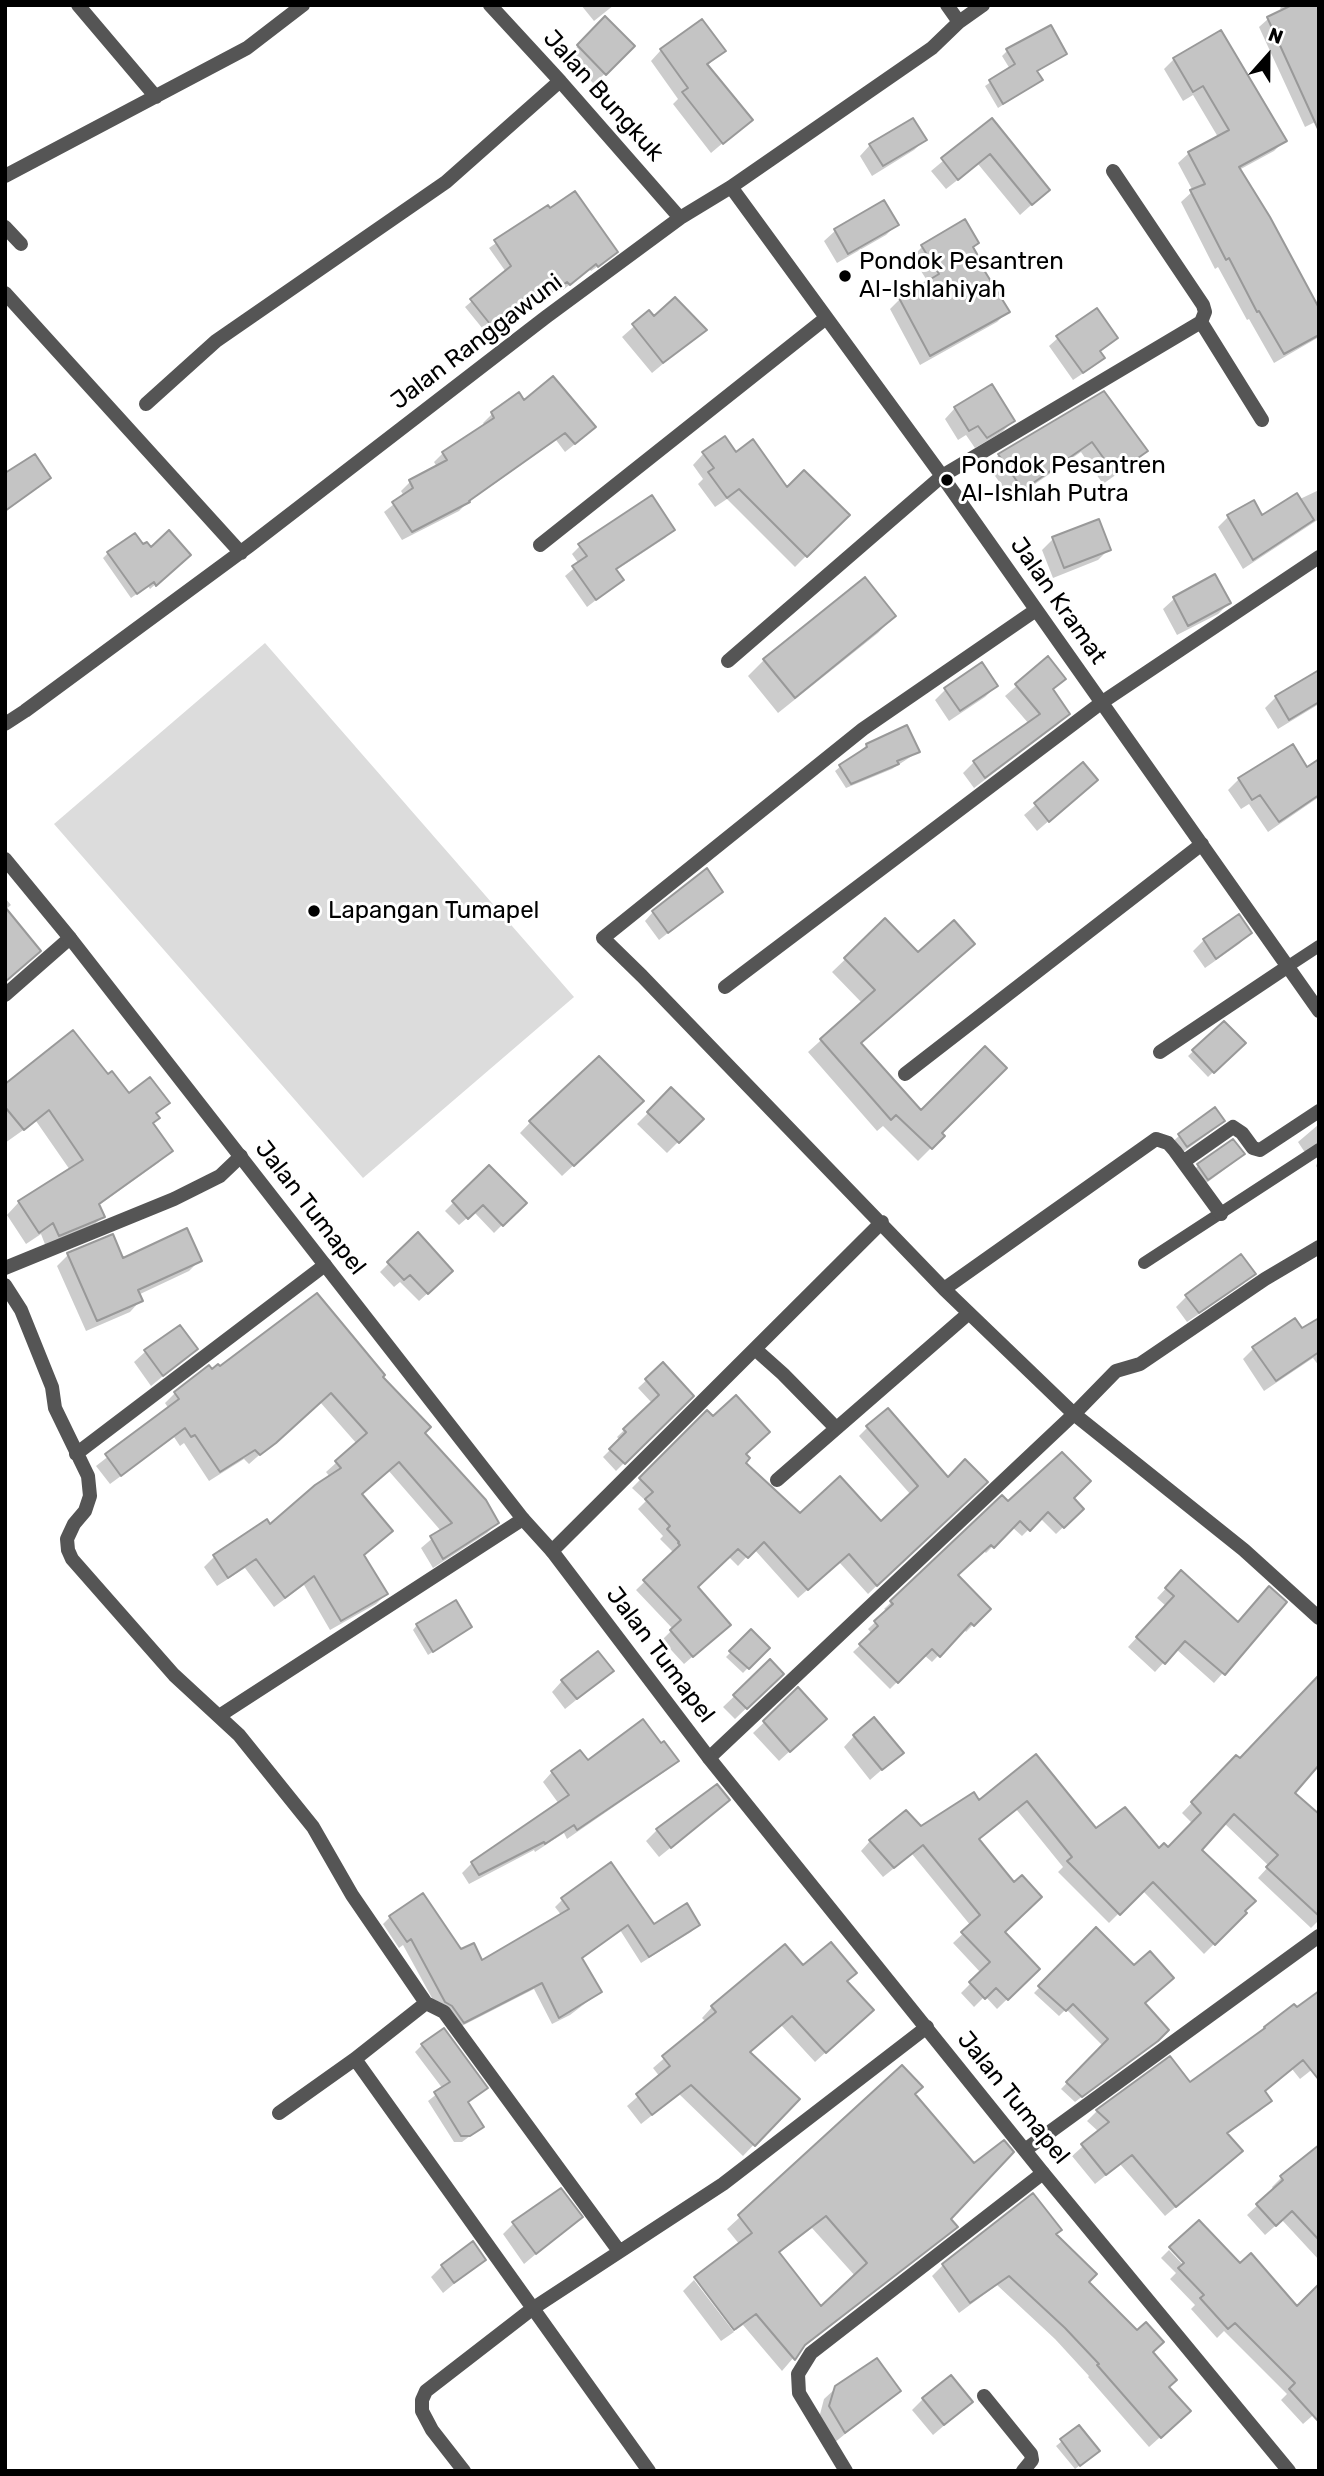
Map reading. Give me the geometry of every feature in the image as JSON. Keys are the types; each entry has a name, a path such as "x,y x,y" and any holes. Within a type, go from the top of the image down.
{"street":[{"path":"78,5 156,97"},
{"path":"5,176 247,48 303,5"},
{"name":"Jalan Bungkuk","path":"490,5 680,218"},
{"path":"947,5 959,22"},
{"name":"Jalan Ranggawuni","path":"5,724 275,528 546,317 680,218 731,187 932,48 959,22 983,5"},
{"path":"146,404 216,341 446,182 560,81"},
{"path":"728,662 942,476 1201,322 1205,312 1203,305 1113,171"},
{"name":"Jalan Kramat","path":"731,187 942,476 1319,1011"},
{"path":"5,227 21,244"},
{"path":"5,293 245,550"},
{"path":"540,545 826,318"},
{"path":"1201,322 1262,420"},
{"path":"724,987 1101,703 1319,557"},
{"path":"1036,610 863,729 603,938 944,1289 1074,1414 1244,1550 1319,1618"},
{"path":"905,1074 1202,844"},
{"name":"Jalan Tumapel","path":"5,859 70,938 523,1519 552,1551 709,1758 1043,2173 1289,2471"},
{"path":"5,995 70,938"},
{"path":"1160,1052 1287,967"},
{"path":"1183,1161 1233,1127 1242,1133 1253,1148 1259,1150 1319,1111"},
{"path":"944,1289 1156,1139 1168,1143 1221,1214"},
{"path":"5,1268 174,1199 220,1176 241,1156"},
{"path":"552,1551 882,1223"},
{"path":"709,1758 1074,1414 1116,1371 1140,1364 1265,1279 1319,1247"},
{"path":"76,1454 326,1265"},
{"path":"5,1284 21,1310 52,1387 55,1408 88,1476 90,1496 85,1511 74,1524 67,1539 72,1559 174,1675 239,1735 313,1827 352,1895 426,2003 444,2012 619,2251"},
{"path":"777,1480 969,1313"},
{"path":"755,1349 836,1428"},
{"path":"219,1716 523,1519"},
{"path":"1025,2150 1319,1936"},
{"path":"279,2113 355,2059 426,2003"},
{"path":"464,2471 432,2430 422,2411 422,2400 426,2391 532,2309 723,2184 926,2027"},
{"path":"355,2059 649,2471"},
{"path":"846,2471 799,2393 798,2374 811,2353 1043,2173"},
{"path":"984,2396 1031,2454 1032,2460 1023,2471"}],"lane":[{"path":"1287,967 1319,946"},
{"path":"1144,1263 1319,1149"}],"shaded area":[{"name":"Lapangan Tumapel","path":"265,643 574,997 363,1178 54,824"}],"building":[{"path":"1292,5 1319,5 1319,131 1267,17"},
{"path":"605,16 635,46 606,75 577,45"},
{"path":"702,19 726,51 707,64 753,120 723,144 682,92 688,88 660,49"},
{"path":"1051,25 1067,54 1037,71 1043,80 1003,104 989,80 1015,64 1006,49"},
{"path":"1221,30 1287,141 1239,167 1270,217 1319,308 1319,335 1284,354 1259,311 1257,312 1229,258 1226,260 1190,190 1205,184 1188,152 1229,130 1203,86 1193,92 1173,58"},
{"path":"913,118 927,140 883,166 869,144"},
{"path":"992,118 1050,190 1032,205 990,154 958,180 941,158"},
{"path":"575,191 618,252 598,267 596,264 570,285 567,282 537,302 533,297 494,329 470,299 511,266 494,240"},
{"path":"884,200 899,225 848,254 834,229"},
{"path":"965,219 979,243 973,247 981,261 979,262 1010,312 930,356 899,298 939,274 921,245"},
{"path":"675,297 707,330 663,363 632,324 649,310 654,316"},
{"path":"1097,308 1118,338 1100,351 1105,358 1083,373 1056,336"},
{"path":"553,376 596,427 575,444 565,433 470,502 412,532 392,502 413,488 409,480 447,460 442,452 494,418 491,412 519,392 524,400"},
{"path":"992,384 1015,421 987,438 978,426 969,431 954,407"},
{"path":"1104,391 1148,451 1115,474 1092,442 1023,490 998,454"},
{"path":"725,436 736,452 753,439 787,487 804,470 850,515 807,557 739,489 727,498 708,472 714,468 702,452"},
{"path":"35,454 51,478 5,511 5,473"},
{"path":"1297,493 1314,520 1253,560 1227,515 1254,500 1262,515"},
{"path":"652,495 675,530 616,569 624,580 596,600 572,566 587,556 578,544"},
{"path":"1099,519 1111,550 1064,568 1052,537"},
{"path":"169,530 191,555 156,586 154,582 137,594 107,552 135,533 143,544 147,542 151,547"},
{"path":"1215,574 1231,603 1188,626 1173,597"},
{"path":"865,577 896,616 795,698 763,659"},
{"path":"1048,656 1066,679 1053,689 1070,714 985,778 973,761 1040,714 1015,684"},
{"path":"982,662 998,686 960,711 944,688"},
{"path":"1319,670 1319,702 1289,720 1275,696"},
{"path":"907,725 920,752 851,784 839,765 867,747 866,744"},
{"path":"1293,744 1307,767 1319,759 1319,795 1279,822 1260,795 1252,800 1238,778"},
{"path":"1083,762 1098,780 1049,822 1034,803"},
{"path":"707,868 723,892 668,933 652,911"},
{"path":"5,907 41,951 5,982"},
{"path":"1239,914 1252,933 1216,959 1203,939"},
{"path":"885,918 918,952 954,920 975,944 861,1043 921,1110 985,1046 1007,1068 942,1133 945,1136 932,1149 896,1115 891,1120 820,1039 875,990 844,958"},
{"path":"1224,1021 1246,1043 1214,1073 1192,1050"},
{"path":"73,1030 108,1074 112,1071 129,1093 150,1077 170,1103 156,1113 160,1118 153,1123 173,1151 99,1204 105,1217 59,1236 53,1223 39,1233 18,1201 83,1160 49,1110 24,1130 5,1107 5,1084"},
{"path":"599,1056 644,1101 574,1166 529,1121"},
{"path":"671,1087 704,1119 679,1143 647,1112"},
{"path":"1215,1107 1225,1121 1187,1147 1178,1134"},
{"path":"1233,1139 1245,1154 1208,1180 1197,1164"},
{"path":"489,1165 527,1203 503,1226 483,1205 468,1219 452,1201"},
{"path":"187,1228 202,1261 138,1290 143,1301 97,1321 67,1253 113,1234 123,1258"},
{"path":"418,1232 453,1271 428,1294 410,1275 404,1280 387,1262"},
{"path":"1241,1254 1256,1274 1199,1313 1185,1295"},
{"path":"317,1293 385,1375 383,1377 431,1427 425,1433 486,1500 499,1523 443,1559 430,1536 452,1523 399,1462 362,1494 393,1531 364,1555 388,1594 341,1621 314,1576 285,1598 256,1559 228,1578 213,1555 267,1519 270,1524 315,1485 341,1468 335,1461 367,1433 331,1393 260,1455 255,1450 220,1472 195,1435 191,1437 185,1428 121,1476 105,1454 179,1399 174,1392 209,1365 212,1369 218,1364 220,1366"},
{"path":"1295,1318 1302,1328 1319,1318 1319,1352 1276,1381 1252,1347"},
{"path":"180,1325 198,1349 163,1376 144,1350"},
{"path":"663,1362 694,1396 625,1464 609,1449 626,1432 623,1429 659,1395 645,1379"},
{"path":"736,1395 770,1432 746,1454 750,1458 746,1463 800,1513 840,1476 881,1521 918,1486 866,1426 888,1408 948,1477 965,1459 988,1482 877,1586 849,1554 808,1590 764,1542 748,1558 738,1549 698,1587 731,1625 693,1657 670,1630 681,1620 643,1580 680,1545 667,1529 670,1526 645,1499 653,1492 639,1478 707,1410 713,1416"},
{"path":"1062,1452 1091,1481 1074,1498 1084,1509 1064,1528 1048,1512 1030,1531 1020,1521 994,1548 991,1545 958,1575 991,1609 974,1626 971,1623 940,1657 932,1649 898,1683 859,1644 878,1626 874,1621 893,1604 890,1601 1002,1495 1008,1501"},
{"path":"1181,1570 1238,1622 1269,1586 1287,1602 1225,1675 1185,1641 1165,1664 1136,1637 1174,1596 1165,1588"},
{"path":"456,1600 472,1627 433,1652 416,1624"},
{"path":"751,1629 770,1648 749,1669 729,1651"},
{"path":"598,1651 614,1671 577,1699 561,1680"},
{"path":"770,1659 784,1674 747,1709 733,1695"},
{"path":"1319,1675 1319,1765 1295,1793 1319,1814 1319,1916 1266,1867 1278,1855 1234,1814 1202,1850 1256,1901 1215,1945 1153,1882 1120,1915 1067,1861 1072,1857 1027,1801 979,1839 1014,1882 1022,1875 1042,1897 1005,1932 1040,1969 1008,2000 996,1988 985,1999 969,1982 990,1962 961,1932 980,1915 923,1845 894,1868 869,1840 906,1810 921,1826 974,1792 979,1800 1036,1754 1096,1828 1125,1807 1159,1848 1164,1843 1168,1847 1201,1813 1191,1802 1236,1755 1240,1758"},
{"path":"798,1687 827,1719 790,1752 763,1721"},
{"path":"874,1717 904,1753 882,1770 853,1735"},
{"path":"643,1719 679,1761 577,1830 574,1825 545,1844 544,1842 479,1875 471,1862 569,1795 551,1771 580,1750 588,1760"},
{"path":"717,1784 730,1800 671,1848 656,1829"},
{"path":"611,1862 654,1924 687,1903 700,1925 649,1957 628,1925 582,1958 602,1992 559,2018 542,1983 464,2023 452,2006 445,2002 411,1939 407,1942 389,1916 423,1893 461,1949 474,1943 482,1960 569,1909 561,1898"},
{"path":"1096,1927 1134,1965 1150,1951 1174,1978 1145,2003 1169,2030 1082,2097 1066,2082 1108,2039 1073,2004 1066,2011 1038,1986"},
{"path":"831,1942 857,1973 847,1981 874,2010 826,2053 792,2016 750,2052 800,2099 755,2146 691,2085 652,2115 636,2094 670,2066 662,2056 716,2012 711,2006 785,1944 803,1965"},
{"path":"1319,1991 1319,2080 1303,2060 1265,2091 1272,2101 1227,2133 1243,2151 1176,2207 1132,2155 1106,2175 1081,2144 1109,2122 1096,2110 1170,2056 1190,2082 1294,2004 1297,2007"},
{"path":"444,2028 488,2088 468,2102 484,2127 470,2136 461,2136 434,2092 450,2082 421,2044"},
{"path":"902,2065 923,2087 915,2094 974,2163 1004,2140 1014,2152 951,2219 958,2227 805,2345 795,2360 756,2314 734,2330 694,2277 752,2233 738,2215","holes":["826,2216 867,2263 821,2306 779,2252"]},
{"path":"1319,2145 1319,2240 1292,2211 1276,2226 1256,2204 1283,2180 1280,2176"},
{"path":"561,2188 583,2217 536,2254 512,2222"},
{"path":"1033,2193 1062,2230 1056,2234 1097,2274 1089,2282 1137,2330 1146,2322 1164,2342 1153,2352 1177,2380 1169,2387 1191,2411 1161,2438 1097,2365 1099,2364 1009,2276 970,2303 942,2264"},
{"path":"1199,2220 1240,2263 1251,2253 1297,2306 1319,2284 1319,2422 1289,2389 1295,2383 1235,2323 1228,2329 1200,2298 1204,2295 1178,2268 1184,2263 1169,2247"},
{"path":"473,2241 486,2260 454,2283 441,2265"},
{"path":"877,2358 901,2391 845,2433 829,2406 835,2386"},
{"path":"951,2375 973,2402 944,2425 922,2398"},
{"path":"1079,2425 1100,2451 1080,2466 1060,2439"}],"place":[{"name":"Pondok Pesantren Al-Ishlahiyah","path":"845,276"},
{"name":"Pondok Pesantren Al-Ishlah Putra","path":"947,480"},
{"name":"Lapangan Tumapel","path":"314,911"}]}
